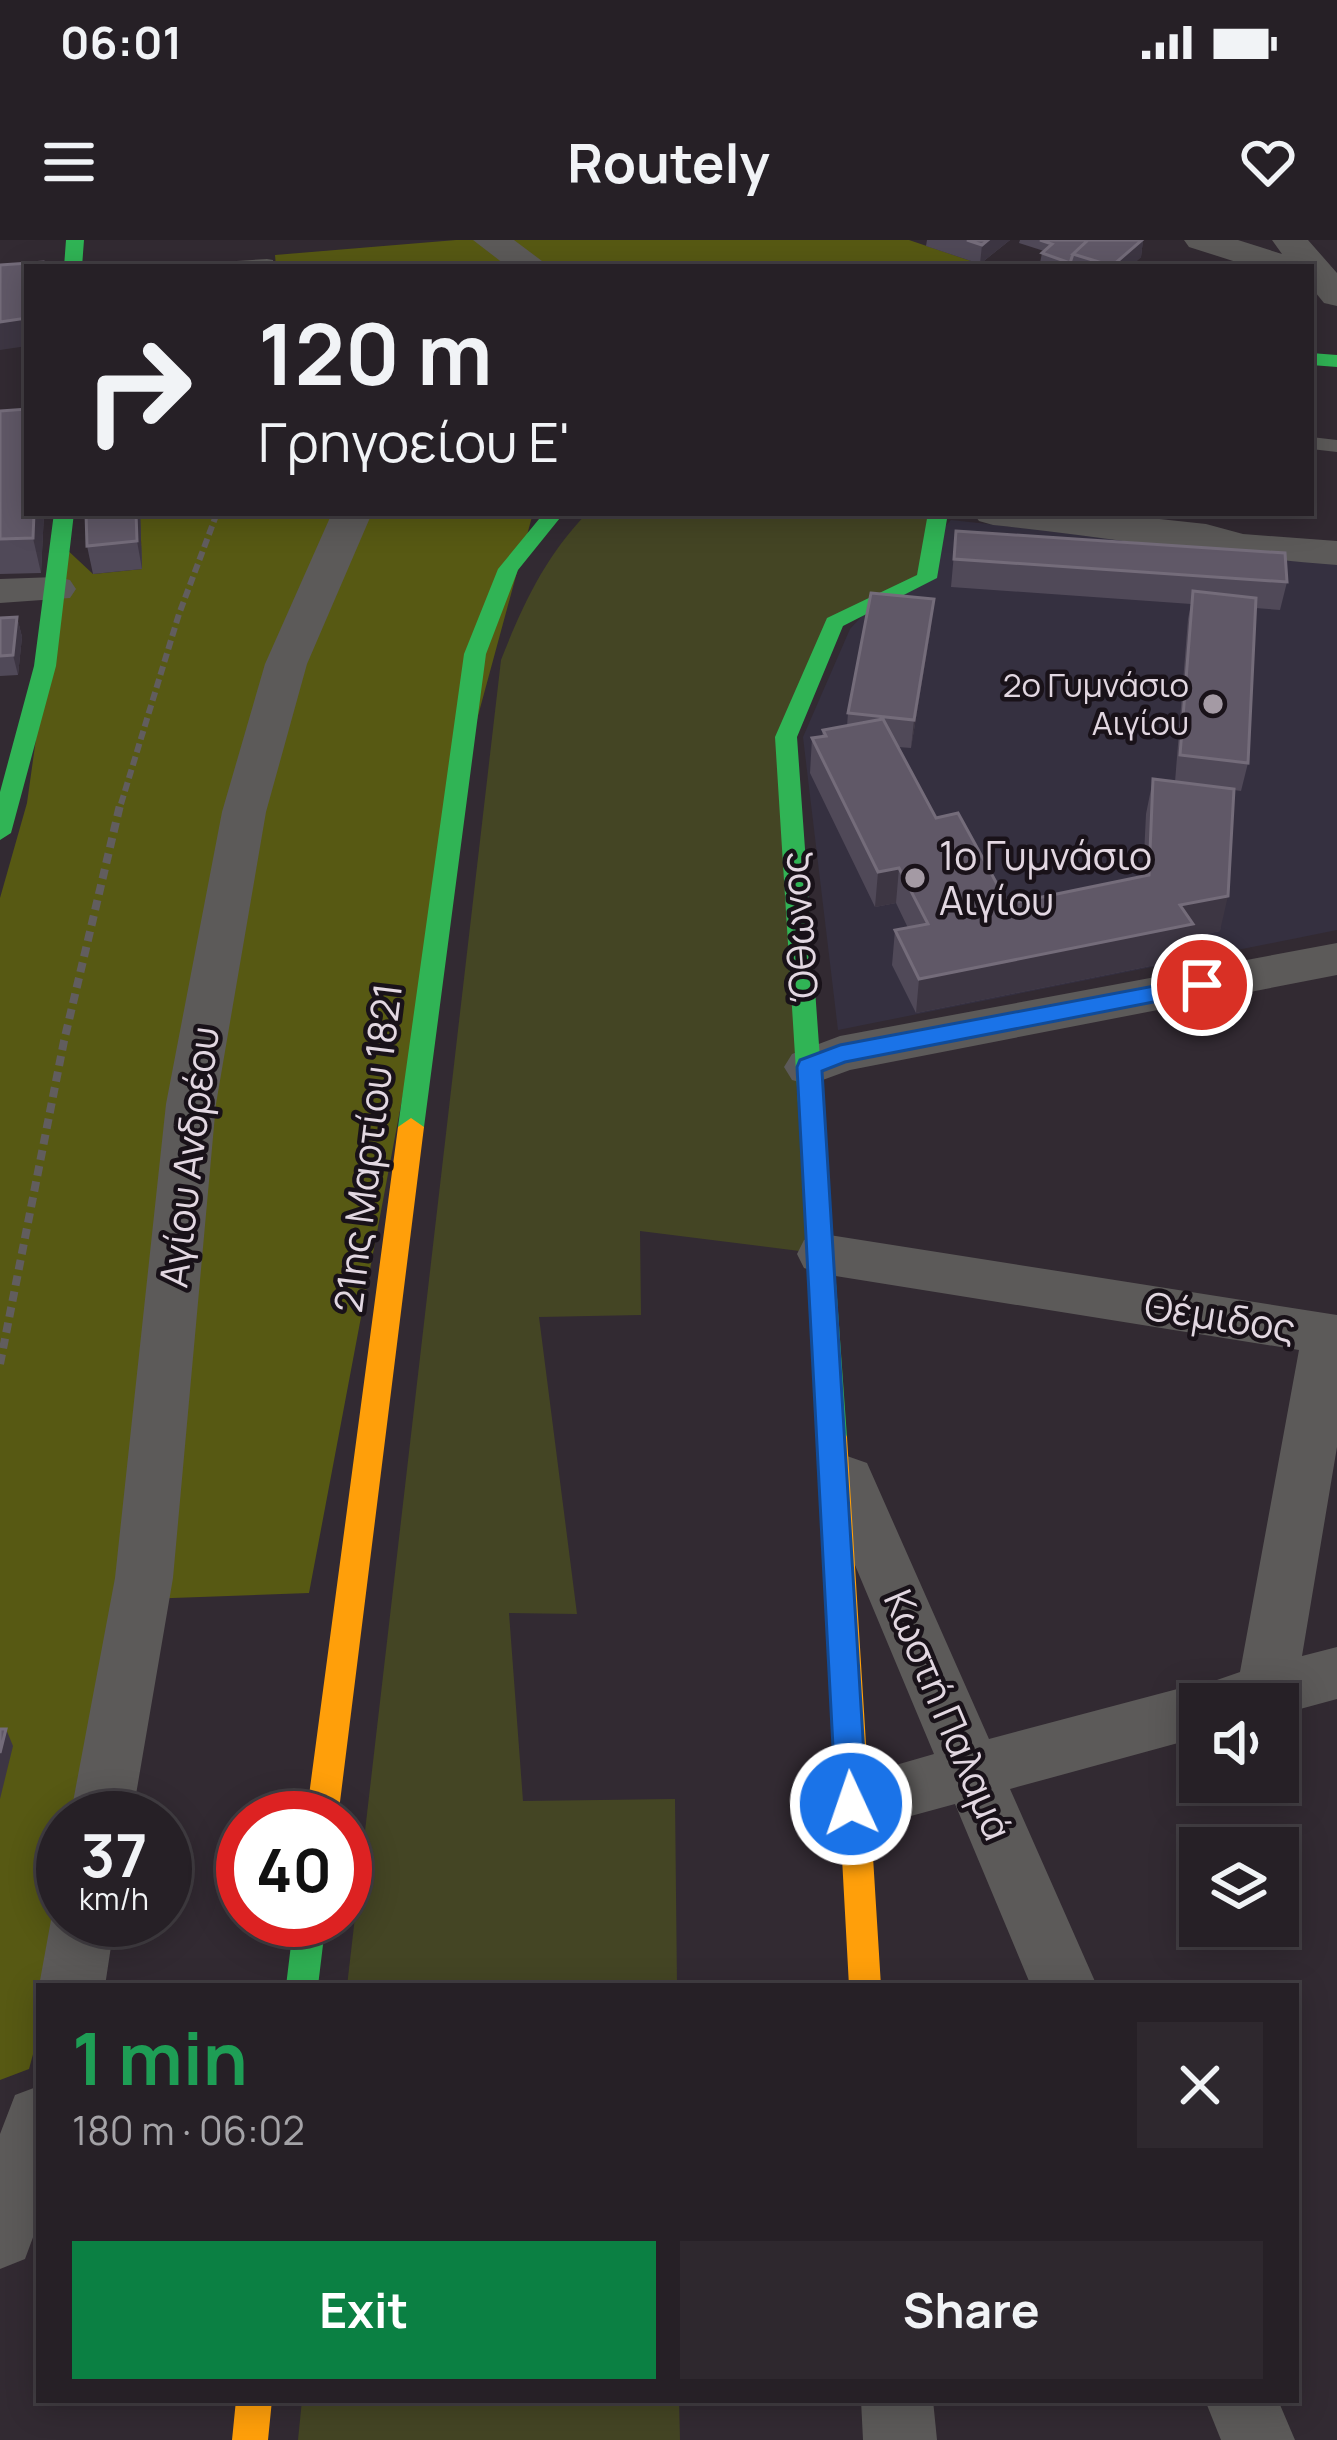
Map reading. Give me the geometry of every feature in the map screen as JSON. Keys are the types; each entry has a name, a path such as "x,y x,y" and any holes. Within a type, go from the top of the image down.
{"main road":[{"path":"0,832 44,666 64,516"},
{"name":"21ης Μαρτίου 1821","path":"325,1791 469,679 493,590 509,562 551,516"},
{"name":"Όθωνος","path":"865,1983 823,1254 785,737 834,622 927,578 937,516"},
{"path":"302,1983 307,1947"},
{"path":"250,2440 254,2403"}],"street":[{"path":"490,240 527,264"},
{"path":"1201,240 1272,264"},
{"name":"Αγίου Ανδρέου","path":"106,1791 144,1578 191,1104 244,812 286,664 351,516"},
{"path":"1022,516 1206,536 1241,547 1337,553"},
{"path":"0,591 56,590"},
{"path":"808,1046 840,1054 1337,959"},
{"name":"Θέμιδος","path":"823,1254 1330,1334 1247,1683"},
{"name":"Κωστή Παλαμά","path":"831,1444 1063,1983"},
{"path":"1299,1683 1337,1673"},
{"path":"851,1804 1179,1716"},
{"path":"72,1983 78,1947"},
{"path":"0,2234 36,2128"},
{"path":"897,2403 900,2440"},
{"path":"1242,2403 1258,2440"}],"lane":[{"path":"256,264 267,263"}],"path":[{"path":"0,1364 95,905 155,690 216,516"}],"shaded area":[{"path":"456,240 909,240 980,264 276,264 275,255"},
{"path":"140,516 532,516 466,760 309,1593 117,1600 91,1791 36,1791 36,1947 53,1947 40,1983 36,1983 36,2043 29,2069 0,2080 0,898 27,803 63,546 93,574 142,569"},
{"path":"951,520 1337,562 1337,930 838,1030 803,737 850,629"}],"green space":[{"path":"585,516 937,516 927,578 834,622 786,737 823,1254 640,1231 641,1315 539,1317 577,1614 509,1613 523,1801 675,1799 677,1983 347,1983 352,1947 372,1947 370,1791 501,660 536,582"},
{"path":"302,2403 679,2403 680,2440 298,2440"}],"building":[{"path":"1040,240 1088,240 1070,263 1042,253 1052,244"},
{"path":"1088,240 1142,240 1114,264 1073,254"},
{"path":"43,262 24,264 24,318 0,322 0,265"},
{"path":"24,409 24,516 34,516 33,538 0,539 0,411"},
{"path":"86,516 136,516 137,541 87,546"},
{"path":"956,531 1285,553 1287,582 954,559"},
{"name":"2ο Γυμνάσιο Αιγίου","path":"1193,591 1256,598 1248,763 1180,755"},
{"path":"871,593 934,599 914,720 848,713"},
{"path":"17,617 13,655 0,656 0,618"},
{"name":"1ο Γυμνάσιο Αιγίου","path":"883,719 936,818 958,813 1008,904 1149,875 1153,779 1234,789 1228,896 1180,905 1193,924 919,979 895,930 928,924 899,868 878,872 812,738 826,736 823,730"}],"traffic: fast":[{"path":"73,264 75,240"},
{"path":"1314,359 1337,361"},
{"path":"0,833 45,666 64,516"},
{"path":"411,1127 475,654 508,569 552,516"},
{"path":"833,1437 786,737 834,622 927,578 937,516"},
{"path":"302,1983 307,1947"}],"traffic: slow":[{"path":"325,1791 411,1127"},
{"path":"833,1437 865,1983"},
{"path":"250,2440 254,2403"}],"place":[{"name":"2ο Γυμνάσιο Αιγίου","path":"1213,704"},
{"name":"1ο Γυμνάσιο Αιγίου","path":"915,878"}],"route":[{"path":"851,1804 809,1067 840,1054 1202,985"}]}
